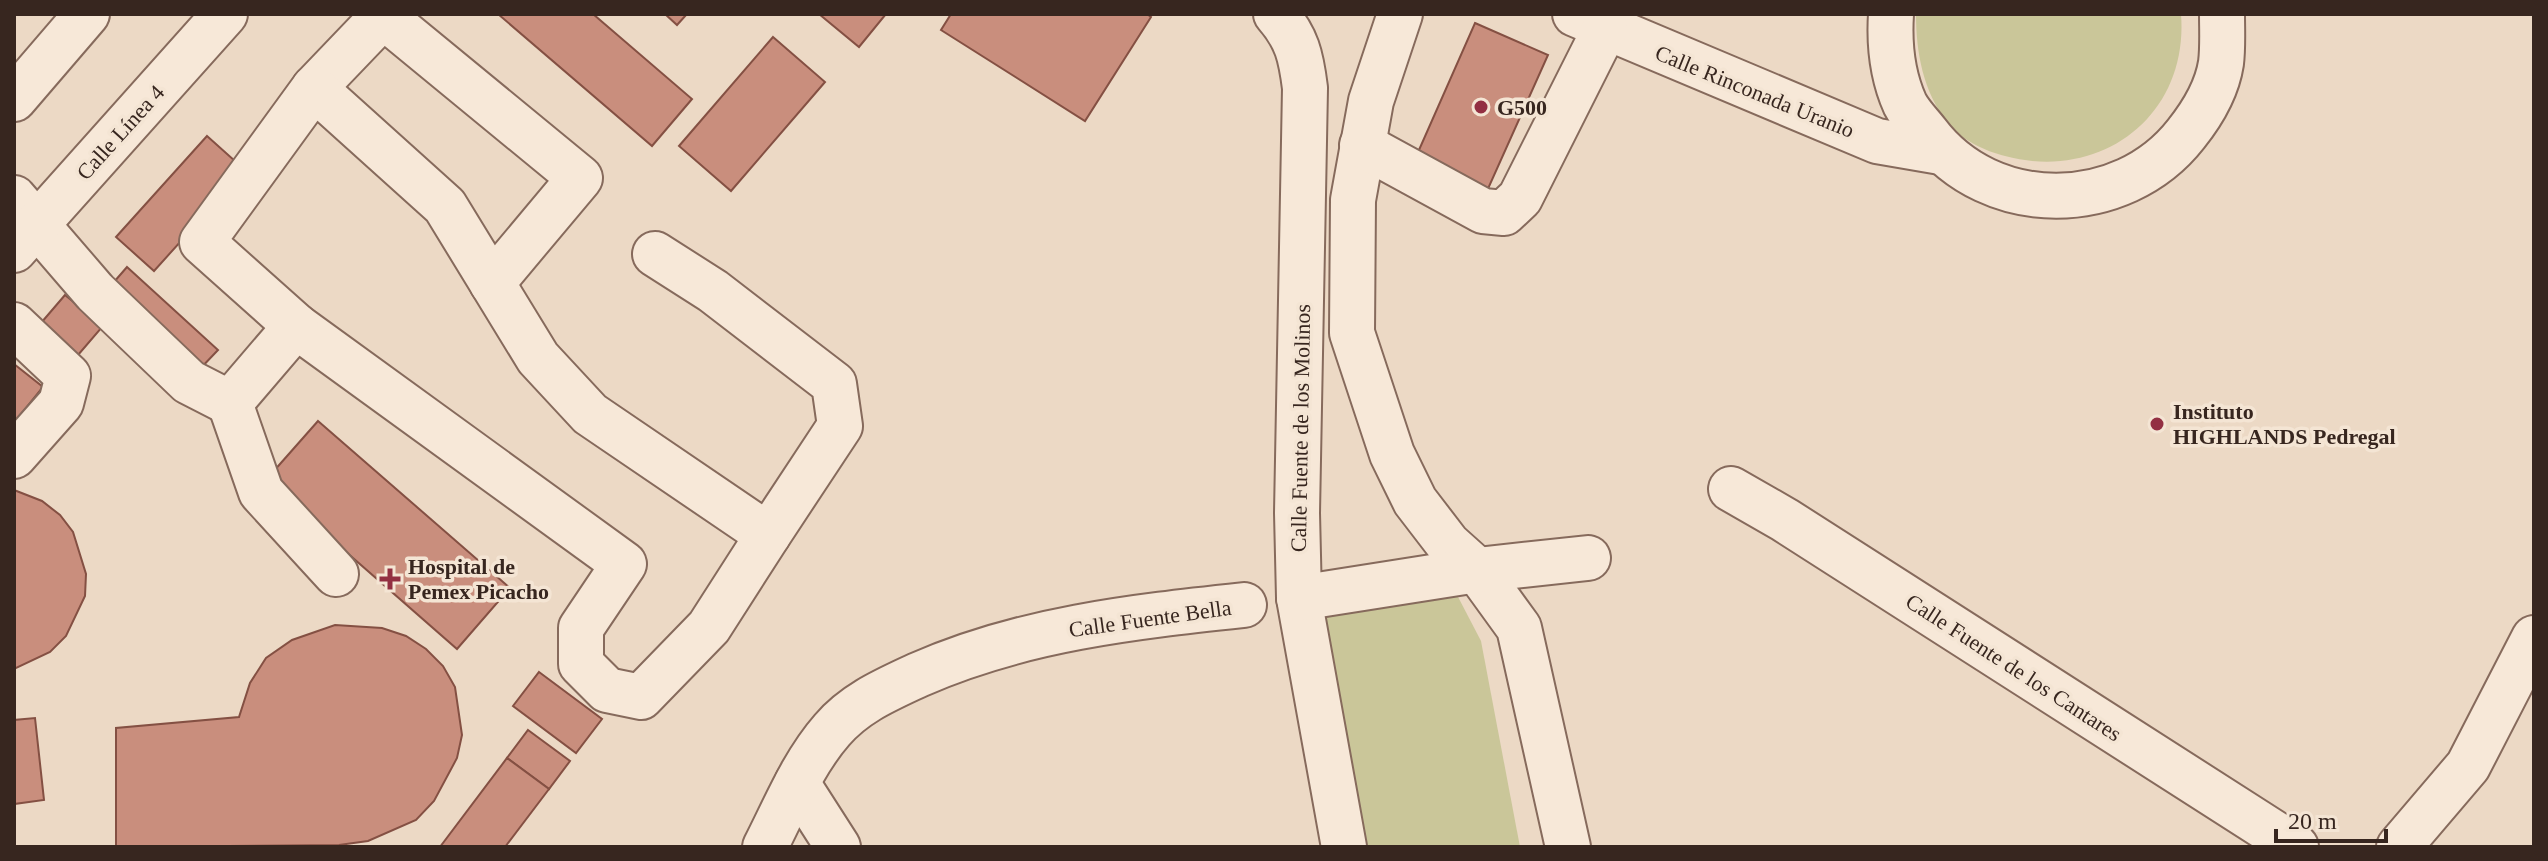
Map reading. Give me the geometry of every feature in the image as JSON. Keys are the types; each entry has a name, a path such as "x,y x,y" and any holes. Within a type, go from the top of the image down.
{"street":[{"path":"14,99 87,14"},
{"name":"Calle Línea 4","path":"22,224 225,14"},
{"name":"Calle Fuente de los Molinos","path":"1276,14 1301,50 1305,88 1297,513 1299,598 1344,847"},
{"path":"1400,14 1371,101 1353,200 1352,333 1392,454 1415,501 1448,544 1477,570 1519,628 1568,847"},
{"path":"1891,14 1889,50 1906,105 1941,152 1982,181 2031,196 2081,196 2118,185 2130,181 2171,153 2203,113 2236,14"},
{"path":"2221,65 2222,14"},
{"path":"492,283 580,178 383,16 314,88 202,242 296,326 624,564 581,628 581,664 607,690 641,697 709,627 840,426 834,384 713,291 655,254"},
{"path":"1362,145 1483,211 1504,213 1520,198 1590,22"},
{"name":"Calle Rinconada Uranio","path":"1590,22 1877,141 1941,152"},
{"path":"314,88 445,206 538,358 590,414 768,535"},
{"path":"22,224 189,382 230,403 261,492 336,574"},
{"path":"14,325 31,337 68,376 61,403 14,456"},
{"path":"230,403 296,326"},
{"name":"Calle Fuente de los Cantares","path":"1731,489 1799,529 2296,847"},
{"path":"1299,598 1477,570 1588,558"},
{"name":"Calle Fuente Bella","path":"765,847 797,783 831,731 869,697 944,664 1013,640 1111,619 1244,605"},
{"path":"2399,847 2468,766 2534,638"},
{"path":"797,783 838,847"}],"shaded area":[{"path":"1916,14 2181,14 2180,50 2170,83 2154,111 2132,133 2105,149 2074,159 2040,162 1982,148 1966,140 1948,123 1927,85 1917,43"},
{"path":"1456,593 1481,641 1520,847 1351,847 1302,615"}],"building":[{"path":"498,14 593,14 692,99 652,146"},
{"path":"665,14 687,14 677,25"},
{"path":"819,14 886,14 859,47"},
{"path":"951,14 1147,14 1151,17 1085,121 941,30"},
{"name":"G500","path":"1475,23 1548,55 1487,191 1415,159"},
{"path":"773,37 825,82 731,191 679,146"},
{"path":"207,136 245,170 154,271 116,237"},
{"path":"127,267 218,350 197,372 107,290"},
{"path":"65,295 103,326 78,355 41,323"},
{"path":"14,364 43,387 14,423"},
{"path":"318,421 510,588 457,649 265,481"},
{"path":"14,490 42,501 60,515 73,532 86,574 85,596 66,636 50,652 14,669"},
{"path":"335,625 382,628 406,636 426,649 443,666 455,687 462,735 457,758 434,801 416,820 368,841 339,845 116,847 116,728 239,717 250,683 266,658 292,640"},
{"path":"539,672 602,719 576,753 513,706"},
{"path":"35,718 44,800 14,804 14,720"},
{"path":"528,730 570,761 549,789 507,758"},
{"path":"507,758 549,789 505,847 440,847"}],"place":[{"name":"G500","path":"1481,107"},
{"name":"Instituto HIGHLANDS Pedregal","path":"2157,424"},
{"name":"Hospital de Pemex Picacho","path":"390,579"}]}
